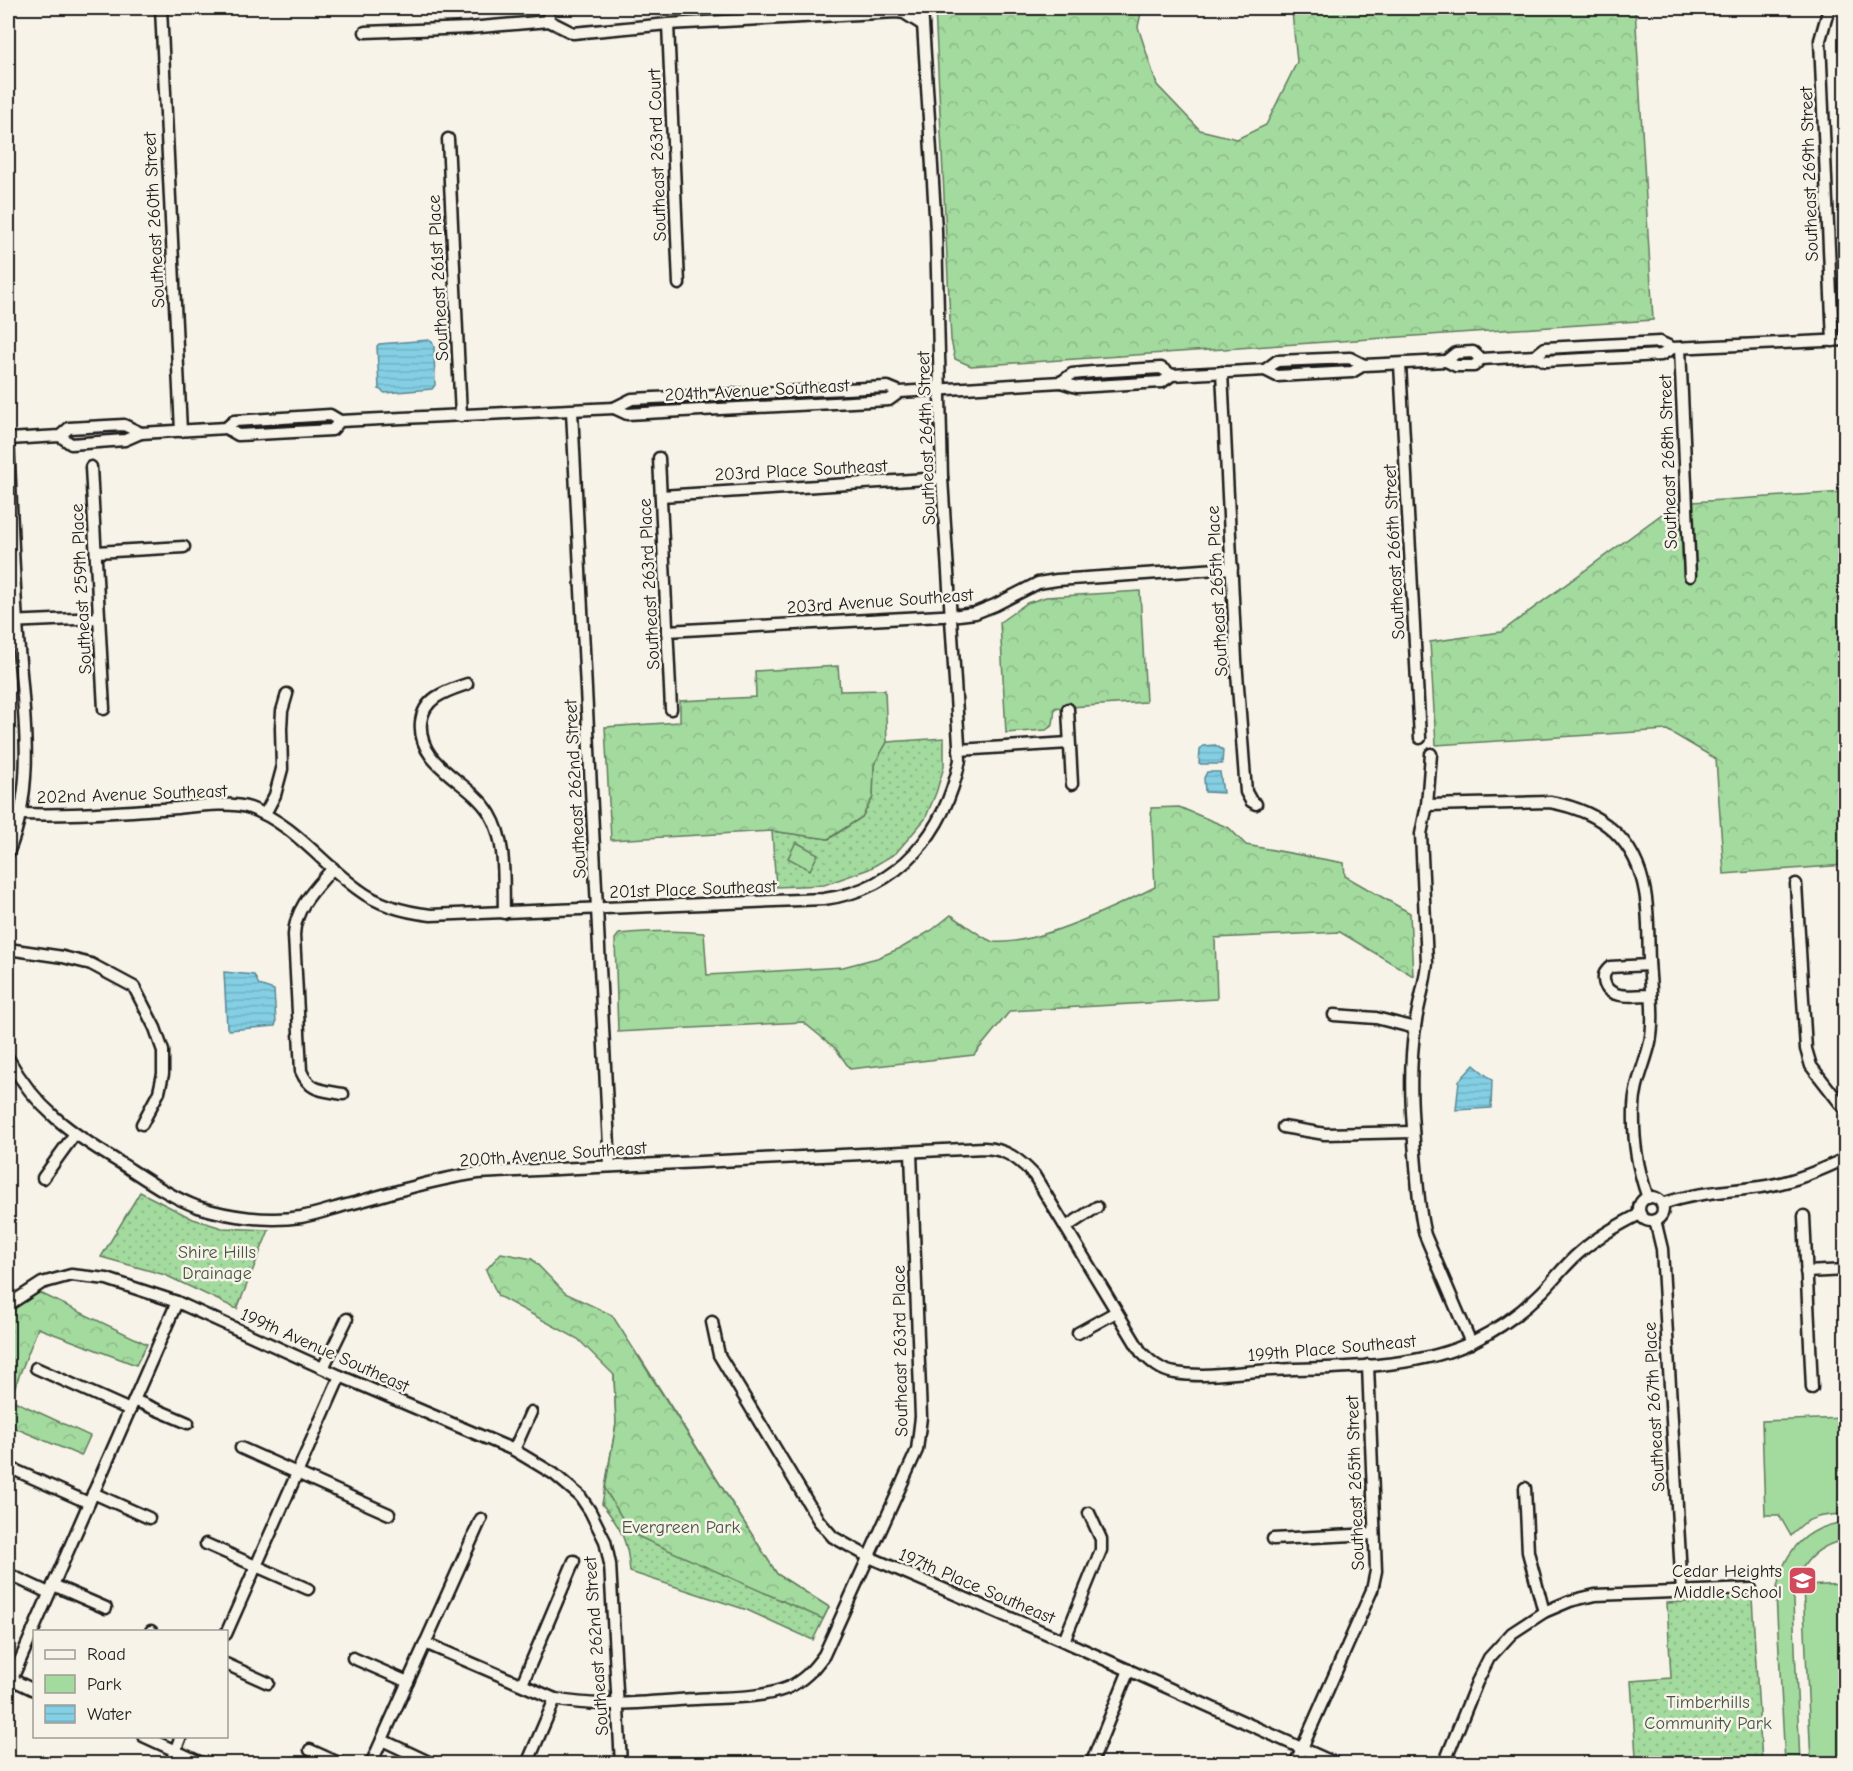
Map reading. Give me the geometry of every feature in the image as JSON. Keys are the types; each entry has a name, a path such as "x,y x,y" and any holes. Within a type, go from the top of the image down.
{"street":[{"name":"Southeast 260th Street","path":"161,8 181,430"},
{"path":"548,8 549,21"},
{"name":"Southeast 264th Street","path":"913,855 927,840 944,811 956,779 959,750 942,478 936,231 922,8"},
{"name":"Southeast 269th Street","path":"1829,8 1820,40 1833,340"},
{"path":"365,32 469,28 549,21 573,33 668,24 897,12 904,13 923,25"},
{"name":"Southeast 263rd Court","path":"668,24 679,284"},
{"name":"Southeast 261st Place","path":"448,139 461,416"},
{"name":"204th Avenue Southeast","path":"8,439 60,436 71,444 125,440 141,433 226,428 234,421 330,415 340,422 572,411 614,408 632,399 888,387 900,392 1061,382 1072,374 1161,368 1172,375 1265,370 1277,361 1350,358 1364,365 1400,364 1446,361 1456,353 1464,352 1473,352 1481,359 1535,356 1545,348 1660,342 1676,348 1845,340"},
{"name":"Southeast 268th Street","path":"1676,348 1690,576"},
{"name":"Southeast 266th Street","path":"1400,364 1420,738"},
{"name":"Southeast 265th Place","path":"1222,372 1246,792 1251,801 1256,804"},
{"name":"Southeast 262nd Street","path":"572,411 610,1166"},
{"path":"8,439 12,622 26,758 26,785 21,814 8,853"},
{"name":"Southeast 263rd Place","path":"659,458 671,709"},
{"name":"Southeast 259th Place","path":"91,467 104,709"},
{"name":"203rd Place Southeast","path":"661,496 942,478"},
{"path":"96,552 184,547"},
{"name":"203rd Avenue Southeast","path":"668,631 952,616 975,613 1028,587 1057,580 1232,568"},
{"path":"12,622 99,618"},
{"path":"467,684 443,692 432,699 422,716 422,741 434,762 473,794 489,812 501,848 504,913"},
{"path":"266,814 275,795 282,769 281,720 287,694"},
{"path":"1068,709 1072,784"},
{"path":"959,750 1070,743"},
{"path":"1431,754 1421,834 1427,963 1415,1028 1412,1077 1413,1132 1421,1219 1425,1235 1472,1343"},
{"path":"1426,805 1550,802 1570,806 1608,824 1618,834 1633,857 1644,886 1651,995 1650,1041 1636,1087 1634,1107 1638,1169 1648,1198"},
{"name":"202nd Avenue Southeast","path":"21,814 56,815 226,806 247,807 266,814 283,826 333,868"},
{"name":"201st Place Southeast","path":"333,868 359,890 387,905 407,912 431,915 837,898 873,884 913,855"},
{"path":"333,868 301,907 294,926 294,935 301,1071 306,1083 315,1088 343,1094"},
{"path":"1796,884 1806,1049 1811,1066 1845,1111"},
{"path":"8,949 63,957 91,964 134,987 155,1028 163,1051 163,1074 159,1092 142,1125"},
{"path":"1649,965 1610,967 1604,975 1604,982 1610,992 1615,995 1651,995"},
{"path":"1334,1015 1376,1018 1415,1028"},
{"name":"200th Avenue Southeast","path":"8,1058 16,1074 47,1112 74,1135 156,1185 196,1206 233,1215 277,1219 302,1216 456,1176 478,1173 993,1149 1016,1157"},
{"path":"1283,1127 1325,1134 1413,1132"},
{"path":"43,1178 74,1135"},
{"name":"Southeast 263rd Place","path":"425,1643 555,1699 572,1703 618,1703 756,1695 785,1688 805,1678 824,1655 917,1450 921,1417 910,1153"},
{"name":"199th Place Southeast","path":"1016,1157 1034,1175 1141,1352 1157,1366 1175,1373 1368,1365 1421,1358 1472,1343 1524,1308 1578,1253 1600,1236 1640,1214"},
{"path":"1662,1204 1678,1198 1789,1181 1822,1170 1845,1158"},
{"path":"1648,1198 1655,1198 1662,1204 1662,1214 1655,1220 1647,1220 1640,1214 1640,1205 1648,1198"},
{"path":"1066,1227 1098,1207"},
{"path":"1804,1216 1812,1388"},
{"name":"Southeast 267th Place","path":"1655,1220 1662,1249 1682,1592"},
{"path":"1806,1272 1845,1270"},
{"name":"199th Avenue Southeast","path":"8,1305 42,1283 71,1275 106,1279 177,1302 339,1376 514,1450 554,1474 580,1496"},
{"path":"33,1630 177,1302"},
{"path":"1078,1333 1116,1312"},
{"path":"323,1368 347,1319"},
{"name":"197th Place Southeast","path":"712,1322 719,1355 819,1521 833,1537 869,1557 1064,1641 1337,1764"},
{"name":"Southeast 265th Street","path":"1295,1764 1372,1590 1376,1571 1368,1365"},
{"path":"36,1368 132,1405 188,1423"},
{"path":"228,1630 339,1376"},
{"path":"514,1450 531,1412"},
{"path":"241,1448 389,1514"},
{"path":"8,1467 149,1518"},
{"path":"1525,1488 1528,1552 1544,1612"},
{"name":"Southeast 262nd Street","path":"580,1496 600,1528 610,1564 621,1764"},
{"path":"1064,1641 1101,1550 1101,1539 1089,1513"},
{"path":"371,1764 481,1519"},
{"path":"1273,1539 1374,1534"},
{"path":"206,1544 308,1589"},
{"path":"522,1684 574,1561"},
{"path":"8,1574 106,1608"},
{"path":"1444,1764 1489,1658 1512,1633 1544,1612 1570,1601 1595,1595 1751,1589"},
{"path":"33,1630 9,1685 33,1690"},
{"path":"353,1658 408,1682"},
{"path":"228,1665 268,1683"},
{"path":"1091,1764 1129,1670"},
{"path":"527,1764 555,1699"},
{"path":"145,1738 204,1764"},
{"path":"170,1764 181,1738"},
{"path":"382,1740 433,1764"},
{"path":"310,1750 341,1764"}],"green space":[{"path":"935,8 1142,8 1138,27 1157,85 1200,130 1237,139 1266,125 1297,62 1290,8 1635,8 1653,320 971,366 955,359 951,340"},
{"path":"1845,492 1845,865 1724,874 1716,759 1667,730 1436,745 1430,642 1501,632 1677,503"},
{"path":"1140,591 1146,702 1055,708 1053,725 1046,730 1006,733 1000,622 1027,603 1046,597"},
{"path":"838,666 840,691 885,690 887,742 874,765 873,797 862,817 828,839 772,831 611,840 605,727 680,722 680,701 756,697 755,671"},
{"path":"944,738 944,767 936,793 925,819 896,853 869,869 824,885 776,887 772,831 829,839 862,817 873,797 874,765 887,742"},
{"path":"1179,807 1229,828 1246,845 1344,863 1345,876 1410,913 1413,976 1340,932 1215,938 1217,999 1010,1011 974,1055 850,1069 836,1049 803,1022 618,1032 615,939 619,934 662,931 704,933 707,975 843,967 877,958 903,947 932,930 951,915 990,941 1011,942 1031,938 1076,923 1155,887 1151,808"},
{"path":"796,842 818,854 810,870 788,858"},
{"name":"Shire Hills Drainage","path":"140,1192 193,1219 222,1228 269,1230 237,1309 165,1275 101,1257"},
{"name":"Evergreen Park","path":"501,1253 532,1259 565,1293 612,1315 777,1574 829,1607 823,1619 628,1532 628,1528 605,1489 616,1424 614,1375 578,1339 498,1296 486,1270"},
{"path":"38,1292 147,1344 136,1365 38,1328 10,1399 90,1436 81,1456 8,1425 8,1312"},
{"name":"Evergreen Park","path":"639,1356 777,1574 829,1607 813,1640 747,1610 630,1572 622,1535 602,1504 616,1424 614,1375"},
{"path":"1845,1418 1845,1514 1815,1518 1803,1524 1791,1536 1779,1515 1765,1515 1762,1421"},
{"path":"1845,1522 1845,1540 1824,1548 1807,1561 1794,1590 1800,1763 1785,1763 1776,1595 1779,1580 1789,1555 1806,1536 1830,1525"},
{"path":"1845,1584 1845,1763 1811,1763 1803,1586"},
{"name":"Timberhills Community Park","path":"1752,1598 1762,1763 1630,1764 1636,1756 1631,1681 1671,1678 1667,1603"}],"water":[{"path":"429,340 434,347 435,385 432,389 385,393 379,389 377,346 379,344"},
{"path":"1215,745 1223,750 1222,764 1199,763 1200,749 1203,746"},
{"path":"1207,772 1220,772 1223,793 1205,792 1204,778"},
{"path":"224,972 254,975 259,985 274,990 275,1026 229,1030 227,1028"},
{"path":"1474,1065 1492,1080 1491,1108 1456,1110 1459,1081"}],"place":[{"name":"Cedar Heights Middle School","path":"1803,1581"}]}
